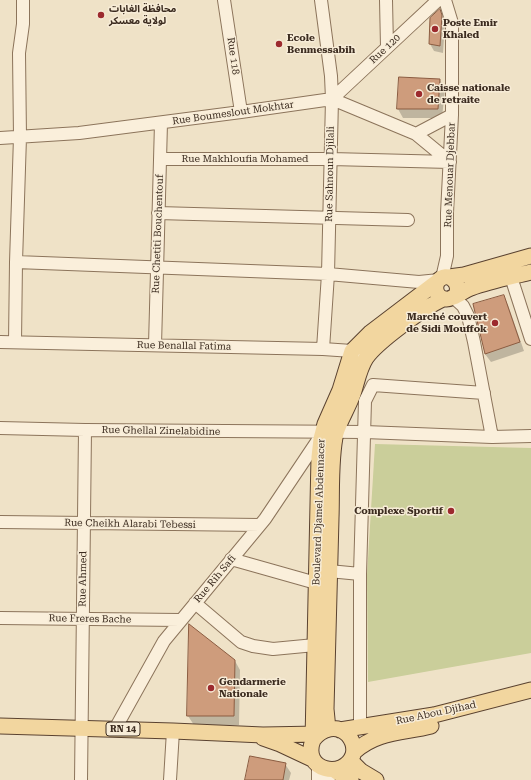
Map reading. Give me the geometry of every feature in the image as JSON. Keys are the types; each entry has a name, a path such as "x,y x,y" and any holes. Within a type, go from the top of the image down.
{"main road":[{"name":"Boulevard Djamel Abdennacer","path":"322,733 315,645 319,457 329,433 352,351 370,333 448,285 531,256"},
{"name":"Boulevard Djamel Abdennacer","path":"448,285 473,287 531,272"},
{"name":"Boulevard Djamel Abdennacer","path":"322,733 326,709 333,457 329,433 353,393 359,372 374,348 431,305 448,285"},
{"name":"Rue Abou Djihad","path":"322,733 434,715 531,690"},
{"name":"Rue Abou Djihad","path":"353,756 366,742 380,736 423,728 531,700"},
{"name":"RN 14","path":"0,726 173,730 247,734 322,733"},
{"path":"351,780 332,775 316,768 310,752 322,733 346,734 351,739 353,756 361,771 376,780"},
{"name":"RN 14","path":"247,734 280,744 316,768"},
{"path":"332,775 342,770 353,756"}],"street":[{"path":"15,342 20,137 19,53 23,24 23,0"},
{"name":"Rue 118","path":"224,0 241,112"},
{"name":"Rue Sahnoun Djilali","path":"321,0 331,76 332,99 328,274 323,349"},
{"path":"386,0 388,47"},
{"name":"Rue 120","path":"332,99 438,0"},
{"name":"Rue Menouar Djebbar","path":"445,0 452,23 452,115 447,213 448,285"},
{"path":"332,99 416,134 450,162"},
{"name":"Rue Boumeslout Mokhtar","path":"0,138 79,133 332,99"},
{"path":"416,134 452,115"},
{"name":"Rue Chetiti Bouchentouf","path":"155,345 161,123"},
{"name":"Rue Makhloufia Mohamed","path":"160,159 450,162"},
{"path":"158,213 408,220"},
{"path":"16,262 328,274 448,285 463,306 468,316 492,437"},
{"path":"511,277 531,339"},
{"name":"Rue Benallal Fatima","path":"0,342 323,349 352,351 367,357"},
{"path":"360,728 360,574 365,401 374,385 484,393"},
{"name":"Rue Ghellal Zinelabidine","path":"0,428 329,433 365,432 492,437 531,436"},
{"name":"Rue Ahmed","path":"81,780 85,430"},
{"name":"Rue Rih Safi","path":"115,729 164,641 260,525 329,433"},
{"name":"Rue Cheikh Alarabi Tebessi","path":"0,522 260,525"},
{"path":"231,559 316,583"},
{"path":"329,571 360,574"},
{"path":"195,603 241,642 253,646 273,649 315,645"},
{"name":"Rue Freres Bache","path":"0,618 180,620"},
{"path":"170,780 173,730"}],"green space":[{"name":"Complexe Sportif","path":"375,444 531,448 531,653 368,682 367,575"}],"building":[{"name":"Poste Emir Khaled","path":"440,9 442,15 440,46 429,44 430,18"},
{"name":"Caisse nationale de retraite","path":"399,77 440,79 438,109 397,109"},
{"name":"Marché couvert de Sidi Mouffok","path":"504,295 520,342 485,354 473,304"},
{"name":"Gendarmerie Nationale","path":"189,624 235,660 234,716 187,716"},
{"path":"250,756 286,763 283,780 245,780"}],"place":[{"name":"محافظة الغابات لولاية معسكر","path":"101,15"},
{"name":"Poste Emir Khaled","path":"435,29"},
{"name":"Ecole Benmessabih","path":"279,44"},
{"name":"Caisse nationale de retraite","path":"419,94"},
{"name":"Marché couvert de Sidi Mouffok","path":"495,323"},
{"name":"Complexe Sportif","path":"451,511"},
{"name":"Gendarmerie Nationale","path":"211,688"}]}
